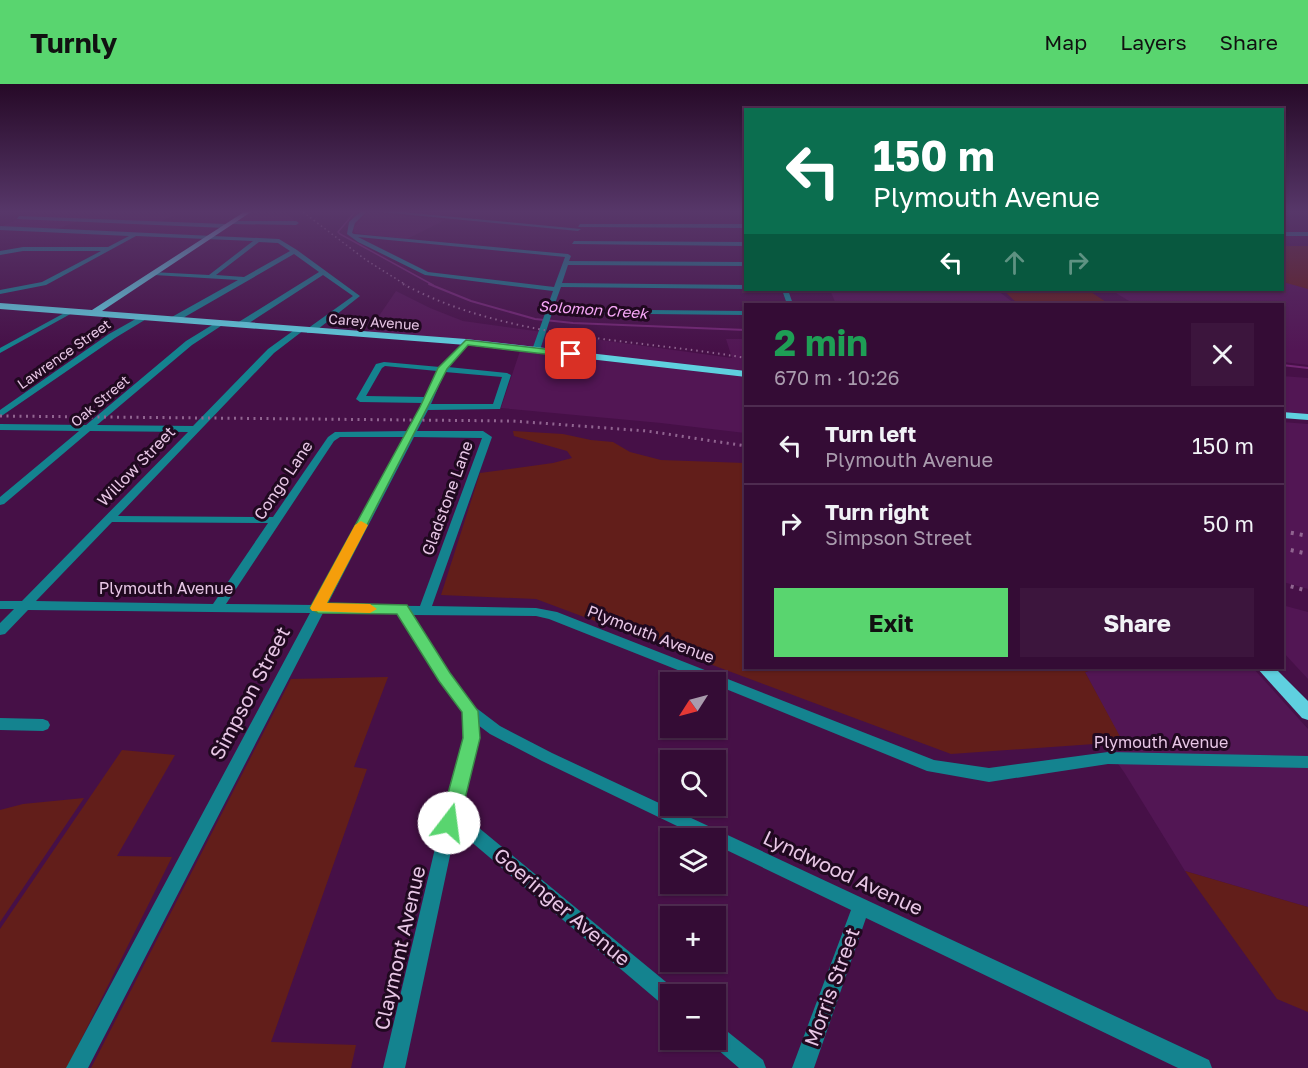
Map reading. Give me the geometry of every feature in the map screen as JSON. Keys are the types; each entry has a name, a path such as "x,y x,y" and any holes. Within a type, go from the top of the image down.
{"main road":[{"path":"92,314 177,258"},
{"name":"Carey Avenue","path":"0,294 0,305 466,342 744,374"},
{"path":"1284,417 1308,419"},
{"path":"1266,669 1308,713"}],"street":[{"path":"0,294 44,284 91,258"},
{"path":"210,277 235,258"},
{"path":"173,320 283,258"},
{"path":"240,325 324,272 305,258"},
{"path":"396,258 428,274 556,287 744,287"},
{"path":"549,258 744,264"},
{"path":"536,350 567,260"},
{"name":"Willow Street","path":"0,631 271,351 357,296 324,272"},
{"path":"154,273 245,279"},
{"path":"0,351 70,312"},
{"path":"548,318 744,313"},
{"name":"Lawrence Street","path":"0,414 112,336 144,318"},
{"name":"Oak Street","path":"0,502 189,343 220,324"},
{"name":"Simpson Street","path":"77,1068 443,368 466,342"},
{"path":"384,364 443,368 507,375 497,407 360,399 379,366 384,364"},
{"path":"0,428 194,429"},
{"name":"Congo Lane","path":"217,607 331,439 338,434 410,433"},
{"name":"Gladstone Lane","path":"410,433 487,437 425,609"},
{"path":"108,519 276,520"},
{"name":"Plymouth Avenue","path":"0,605 537,612 552,615 933,766 989,775 1108,758 1308,762"},
{"path":"402,609 445,677 470,711"},
{"name":"Claymont Avenue","path":"394,1068 449,823 472,738 470,711"},
{"name":"Lyndwood Avenue","path":"470,711 495,730 547,757 1202,1068"},
{"path":"0,724 43,725"},
{"name":"Goeringer Avenue","path":"449,823 467,828 660,990"},
{"name":"Morris Street","path":"803,1068 861,907"},
{"path":"726,1043 755,1068"}],"shaded area":[{"path":"1284,258 1308,258 1308,365 1284,362 1284,303 1132,303 1113,291 1284,291"},
{"path":"1284,258 1308,258 1308,289 1284,282"},
{"path":"396,291 463,321 732,358 726,339 744,339 744,371 368,332"},
{"path":"830,291 998,291 1014,303 836,303"},
{"path":"1004,291 1090,291 1108,303 1017,303"},
{"path":"520,351 744,377 744,433 501,408"},
{"path":"1284,376 1308,378 1308,415 1284,413"},
{"path":"1284,422 1308,424 1308,589 1284,582"},
{"path":"513,431 563,434 613,442 630,452 661,460 744,463 744,669 1096,669 1085,672 1123,742 951,754 536,599 441,595 480,473 553,463 572,458 567,451 514,436"},
{"path":"1284,606 1308,612 1308,679 1284,653"},
{"path":"1096,669 1254,669 1308,729 1308,907 1185,871 1124,772 1102,742 1122,742 1085,672"},
{"path":"388,677 354,767 367,769 271,1042 356,1045 351,1068 91,1068 291,679"},
{"path":"122,750 175,755 117,856 172,857 67,1068 0,1068 0,929"},
{"path":"84,798 0,922 0,810 23,804"},
{"path":"1185,871 1308,907 1308,1012 1277,999"}],"waterway":[{"name":"Solomon Creek","path":"384,258 433,285"},
{"name":"Solomon Creek","path":"429,284 471,301 535,319 573,323 744,330"},
{"name":"Solomon Creek","path":"1284,365 1308,368"}],"railway":[{"path":"363,258 406,285"},
{"path":"403,284 443,302 527,327 744,358"},
{"path":"0,416 513,421 647,431 744,446"},
{"path":"1284,531 1308,536"},
{"path":"1284,548 1308,554"},
{"path":"1284,585 1308,591"}],"slow traffic":[{"path":"361,525 318,608 370,609"}],"route":[{"path":"449,823 472,738 470,711 445,677 402,609 318,608 425,407 443,368 466,342 571,354"}]}
